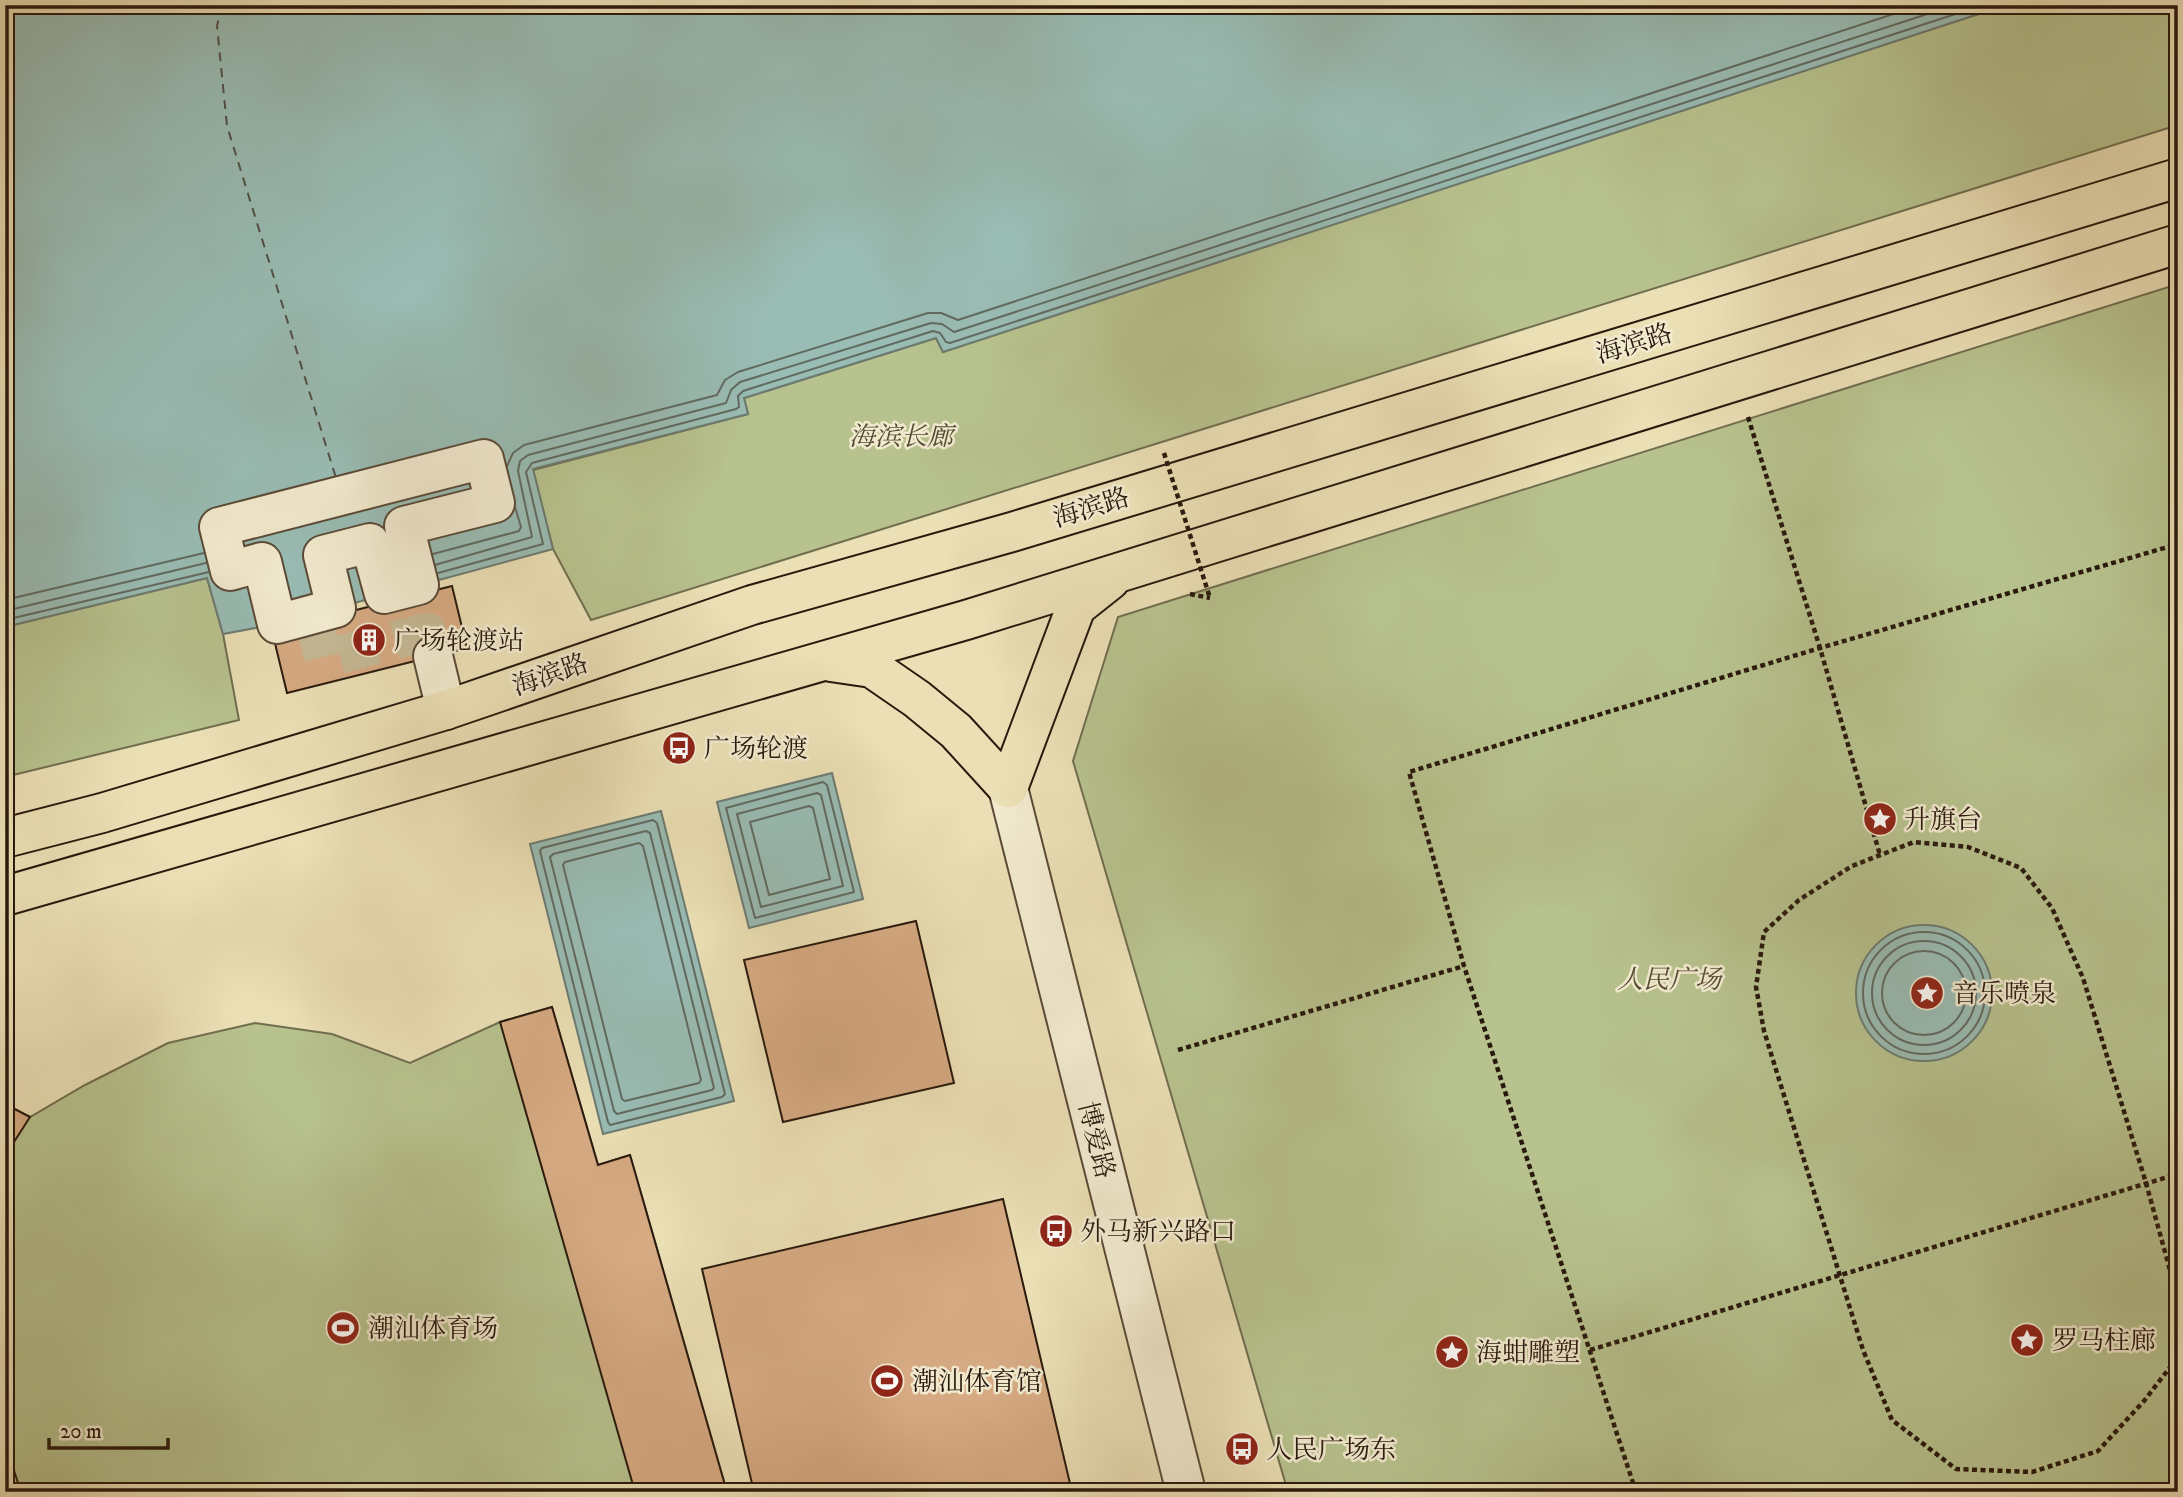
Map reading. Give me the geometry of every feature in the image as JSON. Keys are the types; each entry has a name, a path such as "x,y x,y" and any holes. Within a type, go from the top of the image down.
{"main road":[{"name":"海滨路","path":"5,838 102,813 446,710 752,605 1012,533 2178,178"},
{"path":"5,895 966,620 2178,244"},
{"path":"821,660 872,668 918,699 956,731 1008,788 1076,607 1118,573"}],"street":[{"path":"484,459 495,503 404,526 419,585 383,594 370,543 323,555 336,608 314,617 277,624 262,562 230,571 219,527 484,459"},
{"path":"433,656 446,710"},
{"name":"博爱路","path":"1008,788 1186,1492"}],"path":[{"path":"1747,414 1880,855"},
{"path":"1164,453 1210,598"},
{"path":"1636,1492 1464,966 1409,772 1819,648 2178,544"},
{"path":"2178,1311 2146,1183 2083,978 2052,908 2021,868 1968,847 1914,842 1852,866 1799,900 1764,932 1756,987 1764,1031 1838,1276 1863,1350 1892,1420 1956,1469 2032,1472 2098,1451 2144,1401 2178,1357"},
{"path":"1178,1050 1464,966"},
{"path":"1590,1350 2178,1174"}],"green space":[{"name":"海滨长廊","path":"2006,5 2178,5 2178,125 591,620 553,549 533,470 748,414 744,398 936,338 943,352"},
{"name":"人民广场","path":"2178,284 2178,1492 1288,1492 1073,761 1118,617"},
{"path":"207,578 223,634 239,720 5,777 5,627"},
{"name":"潮汕体育场","path":"552,1007 598,1165 630,1155 727,1492 5,1492 5,1104 30,1117 85,1085 168,1043 255,1023 332,1034 410,1063 500,1022"}],"water":[{"path":"5,5 2006,5 943,352 936,338 744,398 748,414 533,469 553,549 277,624 223,634 207,578 5,627"},
{"path":"832,773 863,899 749,928 717,802"},
{"path":"661,811 734,1101 603,1134 530,844"},
{"path":"1924,925 1950,930 1972,945 1987,967 1992,993 1987,1019 1972,1041 1950,1056 1924,1061 1898,1056 1876,1041 1861,1019 1856,993 1861,967 1876,945 1898,930"}],"building":[{"name":"广场轮渡站","path":"452,586 467,648 287,693 272,631"},
{"path":"916,921 954,1083 783,1122 744,960"},
{"path":"552,1007 598,1165 630,1155 727,1492 635,1492 500,1022"},
{"path":"5,1104 30,1117 5,1156"},
{"name":"潮汕体育馆","path":"1003,1199 1072,1492 754,1492 702,1269"},
{"path":"5,1443 21,1492 5,1492"}],"ferry route":[{"path":"222,5 217,26 227,126 336,478"}],"tunnel":[{"path":"314,620 323,659 427,632 433,656"}],"place":[{"name":"广场轮渡站","path":"369,640"},
{"name":"广场轮渡","path":"679,748"},
{"name":"升旗台","path":"1880,819"},
{"name":"音乐喷泉","path":"1927,993"},
{"name":"外马新兴路口","path":"1056,1231"},
{"name":"潮汕体育场","path":"343,1328"},
{"name":"罗马柱廊","path":"2027,1340"},
{"name":"海蚶雕塑","path":"1452,1352"},
{"name":"潮汕体育馆","path":"887,1381"},
{"name":"人民广场东","path":"1242,1449"}]}
